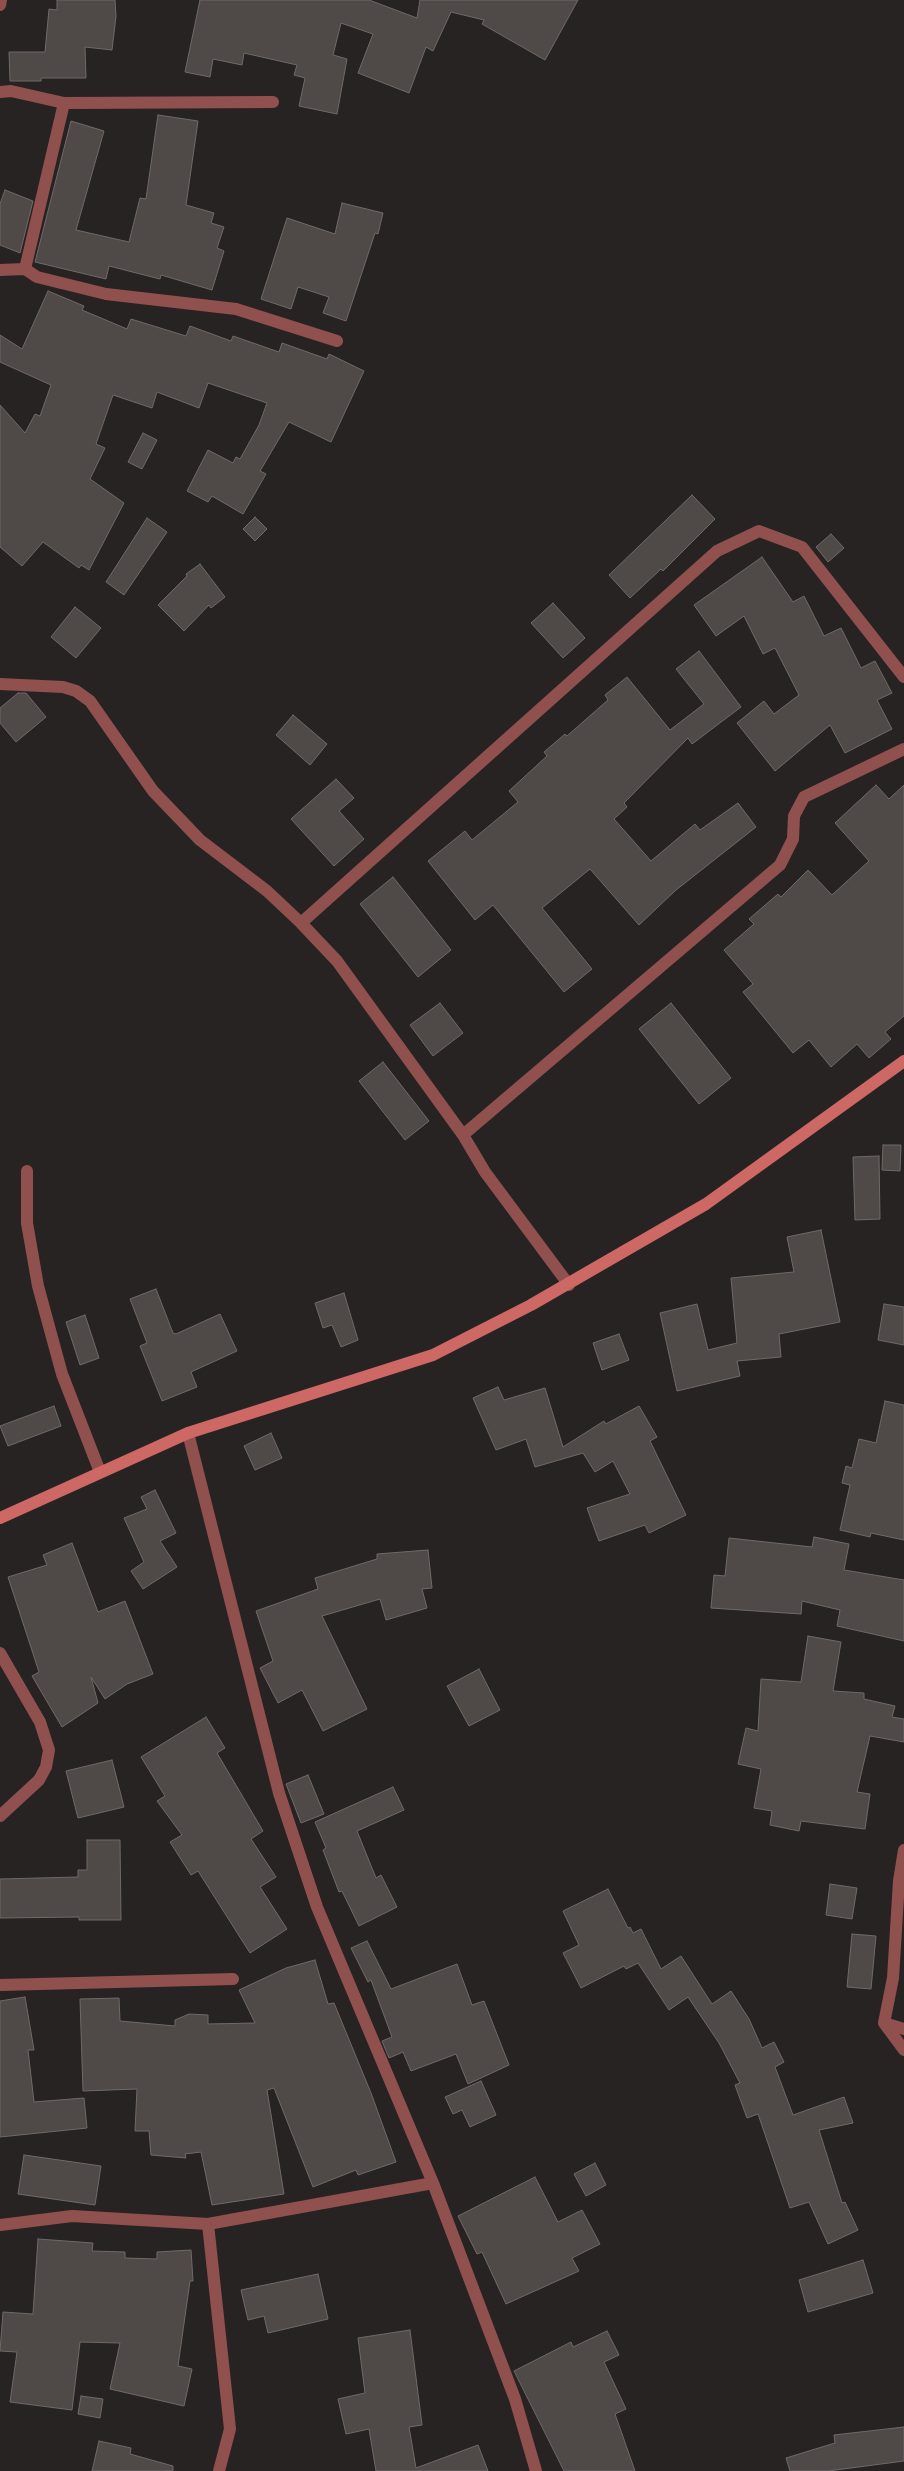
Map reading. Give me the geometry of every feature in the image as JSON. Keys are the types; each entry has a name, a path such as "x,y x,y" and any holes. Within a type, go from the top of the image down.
{"main road":[{"path":"0,1518 188,1433 433,1355 569,1285 706,1204 904,1061"}],"street":[{"path":"0,5 1,0"},
{"path":"0,92 11,91 64,103 273,102"},
{"path":"25,269 64,103"},
{"path":"0,270 25,269 37,277 106,294 236,309 338,341"},
{"path":"301,923 716,551 759,531 802,547 904,676"},
{"path":"0,684 63,687 76,691 90,701 153,791 200,840 266,891 301,923 337,961 463,1135 485,1172 569,1285"},
{"path":"463,1135 780,865 794,839 794,816 804,797 904,749"},
{"path":"27,1171 27,1224 38,1286 62,1374 100,1472"},
{"path":"188,1433 279,1793 314,1899 433,2182 515,2400 536,2471"},
{"path":"0,1653 40,1722 49,1750 46,1767 39,1780 0,1816"},
{"path":"904,1850 899,1881 893,1978 884,2023 904,2050"},
{"path":"0,1984 234,1979"},
{"path":"884,2023 904,2029"},
{"path":"0,2224 72,2216 208,2224 433,2182"},
{"path":"208,2224 230,2429 219,2471"}],"building":[{"path":"57,0 115,0 116,16 112,50 85,47 86,78 41,78 41,81 10,81 9,52 45,52 49,9 57,10"},
{"path":"200,0 369,0 417,18 420,0 578,0 545,60 482,24 484,20 451,12 433,51 426,47 409,93 358,73 373,34 341,23 333,55 347,59 337,114 299,106 305,78 294,75 297,65 244,53 242,65 213,59 210,77 185,72"},
{"path":"158,115 198,121 186,205 214,213 211,223 224,227 217,248 224,251 212,290 161,275 160,279 109,266 106,279 35,262 71,121 104,131 76,230 129,242 140,198 146,199"},
{"path":"5,190 33,201 20,253 0,245 0,204"},
{"path":"342,203 383,213 378,234 375,233 346,321 323,313 329,297 298,287 291,309 261,299 287,218 335,234"},
{"path":"48,291 84,306 82,310 127,329 131,319 186,336 190,326 231,341 233,336 279,352 282,343 327,359 329,354 364,371 331,442 289,422 260,471 266,474 243,514 212,496 208,502 187,491 208,450 233,463 236,457 240,459 259,425 267,403 208,383 199,408 157,392 152,408 113,395 96,444 105,448 90,479 124,503 89,570 81,565 79,568 43,542 22,566 0,547 0,405 25,433 35,414 40,416 51,385 0,362 0,335 22,349"},
{"path":"143,433 157,440 142,469 128,462"},
{"path":"692,495 715,519 663,571 661,569 630,598 609,575"},
{"path":"255,517 267,529 255,541 243,529"},
{"path":"147,518 167,532 124,595 106,582"},
{"path":"831,534 844,548 828,562 816,547"},
{"path":"762,557 793,602 804,596 824,636 841,628 861,668 875,661 892,693 877,700 892,729 845,753 830,725 775,771 737,723 764,701 774,714 799,695 775,648 763,654 744,616 716,636 694,605"},
{"path":"200,564 225,597 211,608 209,605 184,631 158,605 187,576 186,574"},
{"path":"553,603 585,638 563,658 531,623"},
{"path":"75,607 101,628 76,658 51,637"},
{"path":"699,651 741,707 692,744 688,738 624,803 627,807 614,819 651,861 695,824 700,830 738,803 756,827 676,890 639,925 590,869 542,908 592,969 564,992 493,905 475,920 428,861 465,831 472,840 518,802 509,791 547,756 544,752 565,734 567,736 608,700 605,695 627,677 670,730 704,704 676,669"},
{"path":"18,693 26,693 46,717 16,742 0,723 0,708"},
{"path":"293,715 327,744 310,765 276,735"},
{"path":"336,779 354,798 339,811 364,839 334,866 291,819"},
{"path":"876,785 889,799 904,785 904,1016 885,1032 891,1039 869,1058 857,1044 831,1067 809,1040 793,1053 743,992 753,984 724,950 754,924 749,919 778,894 781,897 808,870 832,895 869,861 835,823"},
{"path":"393,877 451,950 418,977 360,904"},
{"path":"440,1003 463,1033 433,1056 410,1025"},
{"path":"671,1003 731,1078 699,1104 639,1029"},
{"path":"383,1062 429,1121 405,1140 359,1081"},
{"path":"883,1145 901,1145 900,1171 882,1170"},
{"path":"879,1156 880,1219 855,1220 853,1157"},
{"path":"821,1230 840,1322 779,1334 781,1357 737,1361 740,1376 677,1391 660,1313 697,1304 708,1350 737,1343 731,1278 794,1272 787,1237"},
{"path":"156,1289 173,1333 176,1334 220,1314 237,1351 191,1372 197,1387 162,1401 140,1346 147,1343 130,1299"},
{"path":"344,1293 358,1340 341,1347 332,1325 323,1328 315,1303"},
{"path":"884,1304 904,1307 904,1345 878,1340"},
{"path":"85,1315 99,1358 80,1365 66,1322"},
{"path":"619,1334 629,1360 602,1370 593,1343"},
{"path":"498,1387 504,1400 545,1388 563,1447 604,1421 606,1424 639,1406 657,1437 650,1441 686,1515 649,1533 645,1525 599,1541 587,1508 630,1494 613,1461 595,1472 583,1453 535,1467 526,1439 496,1450 473,1398"},
{"path":"885,1401 904,1405 904,1540 871,1533 870,1537 840,1530 850,1485 842,1483 846,1466 852,1468 859,1439 876,1443"},
{"path":"54,1406 61,1426 8,1446 0,1426"},
{"path":"271,1433 282,1458 255,1470 244,1446"},
{"path":"155,1490 176,1533 160,1541 177,1567 143,1589 131,1571 144,1562 124,1518 147,1509 141,1497"},
{"path":"814,1537 849,1544 844,1570 904,1580 904,1641 837,1626 840,1610 802,1601 801,1614 711,1608 714,1575 725,1576 729,1538 812,1547"},
{"path":"72,1543 98,1612 125,1601 153,1674 127,1684 105,1699 91,1677 98,1703 62,1727 32,1676 39,1672 8,1577 47,1565 43,1555"},
{"path":"428,1550 432,1588 422,1589 427,1608 386,1620 380,1599 322,1616 367,1709 323,1731 302,1690 278,1703 260,1668 273,1661 256,1611 318,1589 315,1578 377,1559 377,1554"},
{"path":"808,1636 841,1642 833,1691 864,1693 864,1699 895,1706 892,1717 904,1719 904,1742 870,1736 857,1792 870,1794 865,1829 801,1821 799,1831 770,1825 772,1811 754,1808 761,1769 738,1764 746,1728 758,1731 761,1679 801,1682"},
{"path":"479,1669 500,1710 469,1726 447,1686"},
{"path":"206,1717 225,1748 217,1753 263,1831 251,1839 276,1877 260,1887 287,1929 250,1953 198,1871 191,1875 170,1842 182,1835 157,1801 165,1796 141,1757"},
{"path":"112,1760 124,1807 78,1818 66,1771"},
{"path":"308,1775 324,1814 301,1823 286,1784"},
{"path":"393,1787 404,1810 357,1831 376,1878 381,1875 397,1907 359,1926 342,1891 339,1892 323,1850 326,1848 315,1822"},
{"path":"87,1840 120,1840 121,1920 79,1920 79,1917 0,1918 0,1879 78,1877 78,1870 87,1870"},
{"path":"830,1884 857,1888 852,1919 826,1915"},
{"path":"608,1889 628,1928 630,1927 633,1933 641,1929 661,1969 681,1956 712,2004 731,1991 749,2019 762,2048 774,2042 784,2062 775,2067 793,2115 844,2097 853,2123 819,2130 842,2203 845,2202 858,2230 828,2244 809,2202 790,2208 758,2114 747,2118 735,2085 740,2083 719,2043 688,1997 669,2010 638,1963 626,1969 624,1966 581,1988 563,1953 579,1945 563,1911"},
{"path":"852,1934 876,1936 871,1989 847,1987"},
{"path":"367,1941 391,1989 457,1964 472,2005 484,2001 509,2065 468,2084 456,2054 411,2071 403,2052 389,2058 382,2041 392,2037 371,1980 368,1982 351,1948"},
{"path":"315,1960 328,2004 334,2003 371,2093 396,2162 358,2175 356,2170 313,2187 274,2088 267,2090 284,2194 212,2205 201,2152 185,2154 186,2158 151,2155 149,2131 135,2131 137,2089 83,2091 80,1999 119,1998 120,2021 175,2026 175,2020 189,2014 208,2015 208,2024 255,2023 239,1990 286,1968"},
{"path":"25,1997 34,2050 28,2050 34,2102 84,2098 87,2128 0,2137 0,2001"},
{"path":"481,2081 496,2115 470,2127 462,2110 453,2114 445,2097"},
{"path":"24,2155 101,2166 95,2205 18,2194"},
{"path":"595,2163 606,2185 586,2196 574,2174"},
{"path":"535,2177 558,2222 582,2210 600,2244 572,2258 579,2271 506,2304 482,2252 477,2254 458,2216"},
{"path":"38,2239 93,2243 92,2251 125,2252 125,2258 157,2259 157,2252 191,2250 193,2281 190,2281 178,2366 192,2369 184,2406 110,2389 120,2343 80,2342 72,2410 10,2402 17,2352 0,2351 3,2312 33,2314"},
{"path":"863,2260 873,2293 808,2312 799,2280"},
{"path":"318,2274 328,2319 268,2333 264,2316 248,2320 241,2290"},
{"path":"410,2330 422,2425 409,2427 416,2468 478,2445 488,2471 376,2471 369,2429 346,2434 338,2399 365,2393 358,2338"},
{"path":"607,2331 619,2355 604,2362 626,2409 615,2414 635,2471 564,2471 514,2371 571,2342 573,2347"},
{"path":"81,2396 103,2399 100,2418 78,2414"},
{"path":"904,2427 904,2461 828,2471 790,2471 786,2458 835,2443 834,2435"},
{"path":"99,2441 131,2448 130,2454 173,2466 173,2471 92,2471"}]}
